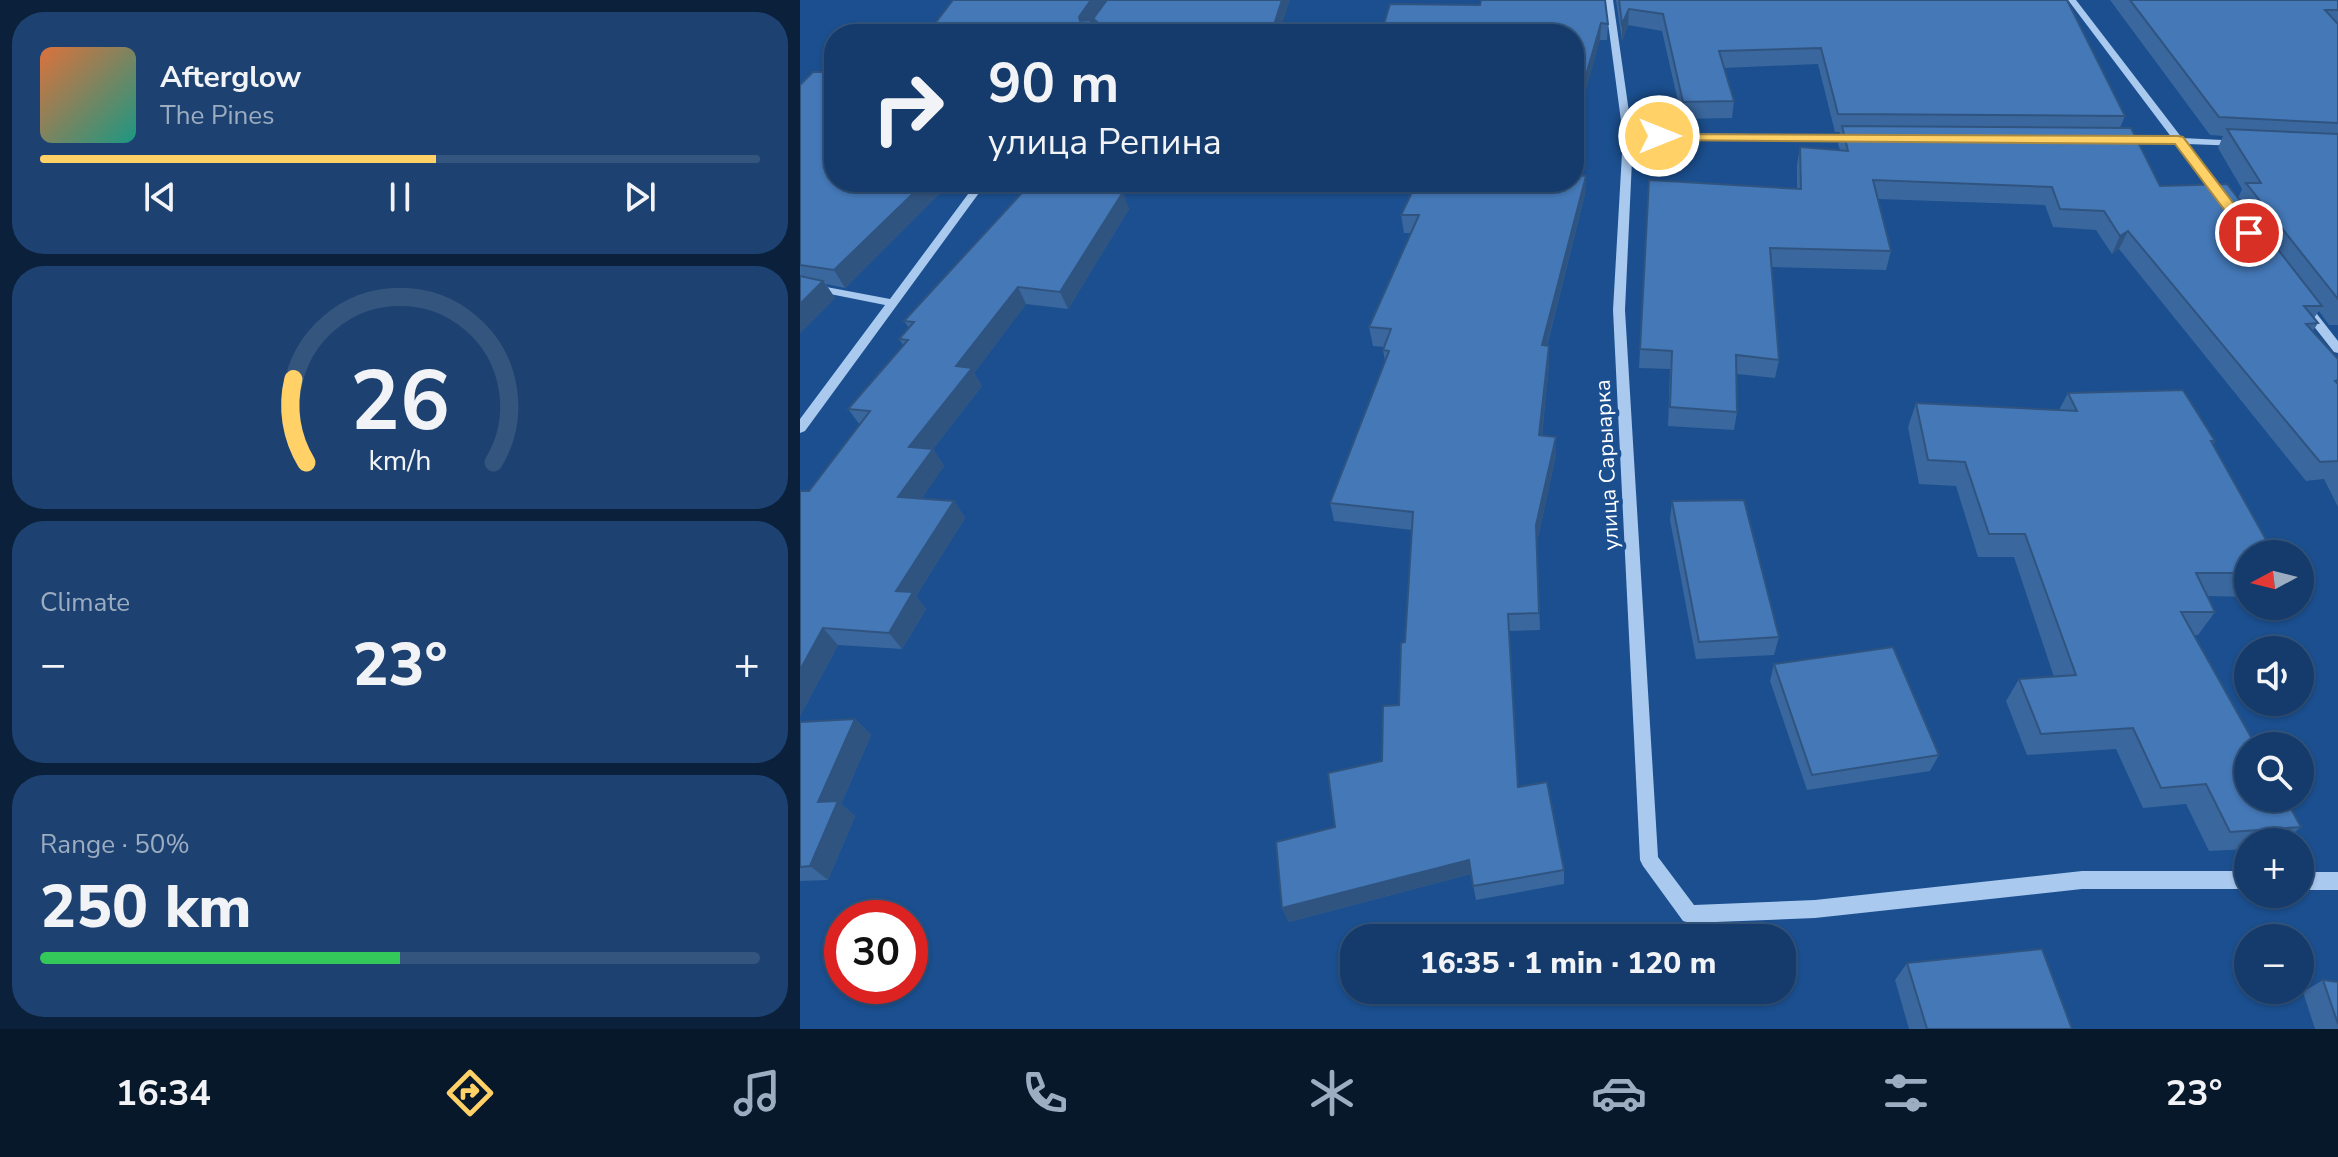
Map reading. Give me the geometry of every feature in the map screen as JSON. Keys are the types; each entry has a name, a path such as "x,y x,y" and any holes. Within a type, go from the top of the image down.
{"street":[{"name":"улица Сарыарка","path":"1609,0 1628,136 1619,310 1649,860 1690,914 1815,909 2082,880 2234,880"},
{"path":"2072,0 2235,214"},
{"path":"1628,136 1864,138"},
{"path":"2115,139 2251,143"},
{"path":"800,428 975,192"},
{"path":"800,285 893,303"},
{"path":"2291,288 2338,349"},
{"path":"2314,881 2338,881"}],"building":[{"path":"953,0 1091,0 1079,17 1080,21 1092,20 1107,0 1282,0 1274,24 1099,24 1094,19 1089,24 935,24"},
{"path":"1481,0 1605,0 1608,24 1601,23 1584,82 1584,24 1384,24 1390,4 1480,5"},
{"path":"1619,0 2067,0 2125,116 1838,114 1821,48 1719,51 1734,101 1683,102 1663,14 1629,9 1622,24"},
{"path":"2130,0 2338,0 2338,10 2325,10 2338,24 2338,123 2219,117"},
{"path":"813,72 824,72 824,192 915,192 834,270 800,265 800,85"},
{"path":"1842,126 2131,128 2160,186 2227,184 2322,306 2304,306 2318,323 2306,324 2338,359 2338,380 2335,381 2338,384 2338,461 2320,462 2128,231 2120,236 2104,211 2060,209 2052,187 1873,180 1891,251 1770,248 1779,360 1736,355 1737,412 1670,407 1672,351 1640,349 1649,180 1801,189 1800,147 1848,151"},
{"path":"2227,129 2338,134 2338,299 2246,183 2261,183"},
{"path":"1023,192 1123,192 1060,292 1018,287 956,366 972,368 909,447 933,449 898,497 954,501 896,591 913,592 889,633 823,628 800,670 800,491 809,491 870,411 848,409 908,340 899,339 914,322 904,321"},
{"path":"1412,192 1582,192 1542,345 1549,346 1539,435 1556,437 1536,525 1539,613 1508,614 1518,787 1547,782 1564,870 1473,886 1469,860 1282,908 1276,842 1335,827 1328,773 1382,761 1383,706 1399,705 1401,643 1405,642 1413,512 1330,503 1389,351 1383,350 1391,329 1369,327 1419,215 1401,215"},
{"path":"800,276 823,281 800,304"},
{"path":"2183,390 2215,441 2211,441 2266,540 2234,540 2234,573 2196,573 2215,612 2181,612 2234,707 2234,716 2239,716 2248,732 2234,732 2234,812 2293,812 2301,827 2234,828 2234,832 2230,832 2206,784 2161,788 2133,728 2041,734 2019,679 2076,675 2025,534 1989,534 1965,462 1928,460 1916,403 2077,411 2068,393"},
{"path":"1744,500 1779,637 1699,642 1672,501"},
{"path":"1893,647 1939,755 1812,775 1774,664"},
{"path":"855,719 818,802 838,801 810,866 800,867 800,722"},
{"path":"2042,949 2072,1029 1927,1029 1907,963"},
{"path":"2323,980 2338,982 2338,1024"}],"route":[{"path":"1659,136 2178,140 2249,233"}]}
